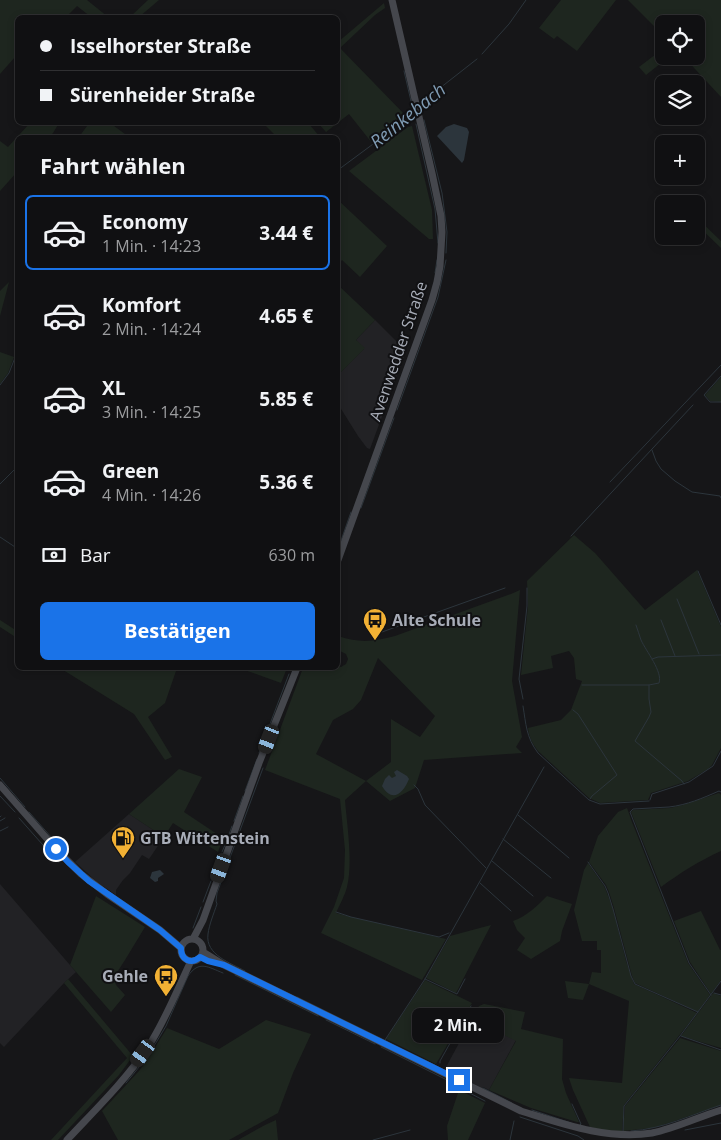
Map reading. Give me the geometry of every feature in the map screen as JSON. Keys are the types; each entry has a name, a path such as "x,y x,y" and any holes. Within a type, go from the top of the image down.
{"main road":[{"name":"Avenwedder Straße","path":"340,554 432,300 440,266 442,232 437,195 392,0"},
{"path":"196,940 239,819 296,670"},
{"path":"0,785 56,849 81,874 107,894 183,945"},
{"path":"189,940 196,940 202,945 202,955 198,960 188,960 182,955 183,945 189,940"},
{"path":"202,955 208,961 224,965 521,1110 558,1123 590,1132 631,1136 653,1133 674,1127 721,1110"},
{"path":"67,1140 134,1066 156,1034 178,987 188,960"}],"shaded area":[{"path":"0,0 87,0 106,15 88,15 77,6 68,15 15,15 15,57 0,74"},
{"path":"148,0 159,0 141,15 132,15"},
{"path":"561,0 616,0 577,51 557,36 554,39 539,28"},
{"path":"628,0 721,0 721,97 705,80 705,75 701,75 691,65 705,65 705,15 655,15 655,27"},
{"path":"384,3 385,8 340,48 340,40"},
{"path":"340,48 407,117 372,143 349,114 340,121"},
{"path":"655,55 655,65 659,65 646,75 639,67"},
{"path":"454,124 467,128 469,132 462,163 437,136 446,127"},
{"path":"28,125 58,125 51,135 19,135"},
{"path":"88,125 113,125 126,135 80,135"},
{"path":"265,125 310,125 318,135 275,135"},
{"path":"320,125 335,125 326,132"},
{"path":"412,126 432,210 433,239 429,239 349,171 408,127"},
{"path":"15,139 15,174 0,191 0,141 8,147"},
{"path":"340,202 387,246 360,277 342,260 340,262"},
{"path":"705,226 721,241 721,248 705,233"},
{"path":"9,282 0,316 0,291"},
{"path":"340,287 375,320 356,340 365,348 340,373"},
{"path":"375,320 406,351 370,449 367,448 358,436 340,407 340,373 364,349 356,340"},
{"path":"0,352 14,357 8,373 0,384"},
{"path":"721,377 721,402 710,401 705,395"},
{"path":"574,535 595,553 645,610 697,570 721,627 721,748 708,769 688,781 651,793 648,800 600,803 589,798 538,751 532,743 529,734 528,728 561,720 571,710 582,681 576,679 574,658 569,651 551,656 553,668 521,675 528,606 527,581"},
{"path":"520,590 512,681 522,737 516,747 522,753 424,760 415,788 390,801 366,781 345,800 350,866 346,890 336,913 446,939 422,980 321,933 334,907 344,878 345,850 340,799 265,770 302,670 340,670 340,667 346,664 348,659 346,654 340,651 340,637 359,641 395,636","holes":["378,658 435,716 420,737 391,719 391,762 366,781 316,754 333,720 353,709 361,700"]},
{"path":"0,620 15,630 15,637 0,627"},
{"path":"63,670 176,670 165,703 148,717 172,757 165,760 134,714"},
{"path":"245,670 286,670 281,683"},
{"path":"179,769 202,777 184,812 223,838 218,852 173,823 164,837 129,814"},
{"path":"397,770 409,779 404,789 393,795 382,786 389,775 392,778 396,776 394,772"},
{"path":"719,793 721,795 721,851 661,887 631,812 633,810 670,808"},
{"path":"627,808 688,963 710,995 698,1012 635,983 609,892 589,862 598,836 618,812"},
{"path":"129,814 164,837 149,859 142,855 116,890 116,895 97,882 75,862"},
{"path":"588,863 607,893 634,984 697,1013 624,1105 622,1131 607,1131 590,1127 569,1078 622,1083 629,1001 589,984 592,972 601,973 601,950 597,950 597,941 582,941 574,910 584,870"},
{"path":"160,870 164,874 155,882 150,878 152,872"},
{"path":"0,884 76,972 4,1047 0,1043"},
{"path":"96,896 145,927 114,977 116,985 125,995 111,1012 70,965"},
{"path":"547,896 572,904 560,941 531,959 517,950 525,938 517,930 513,921 527,914"},
{"path":"701,911 721,950 721,980 711,994 690,962 674,921"},
{"path":"491,925 456,993 426,978 450,936"},
{"path":"68,979 133,1056 119,1075 58,1140 51,1140 127,1058 64,983"},
{"path":"425,980 472,1003 436,1064 386,1039"},
{"path":"565,981 589,984 583,1000 568,998"},
{"path":"713,993 721,996 721,1048 681,1036"},
{"path":"484,1004 525,1012 521,1029 563,1039 562,1079 579,1122 531,1108 489,1090 516,1041 472,1019 479,1006"},
{"path":"472,1019 516,1040 489,1090 445,1069"},
{"path":"266,1020 311,1034 293,1073 278,1113 229,1140 118,1140 102,1111 139,1071 167,1028 219,1049"},
{"path":"680,1038 721,1051 721,1105 652,1128 623,1131 625,1106"},
{"path":"459,1090 485,1103 468,1140 448,1140 447,1126"},
{"path":"276,1120 278,1140 238,1140 265,1125"}],"waterway":[{"name":"Reinkebach","path":"482,54 509,24 526,0"},
{"name":"Reinkebach","path":"420,108 440,88 477,59"},
{"path":"404,71 414,114"},
{"name":"Reinkebach","path":"340,169 415,113"},
{"path":"424,120 442,193 447,232 446,253"},
{"path":"416,124 435,209 438,243"},
{"path":"435,273 437,260"},
{"path":"397,410 438,297 446,260"},
{"path":"0,385 9,373 15,358"},
{"path":"610,482 721,365"},
{"path":"721,376 704,395 710,402 721,402"},
{"path":"571,536 693,405"},
{"path":"361,508 394,418"},
{"path":"652,450 661,469 675,481 692,492 720,496 721,498"},
{"name":"Reinkebach","path":"0,484 15,469"},
{"path":"340,543 351,512"},
{"path":"0,537 15,547"},
{"path":"698,571 721,625"},
{"path":"382,632 505,588"},
{"path":"523,699 519,679 527,606 527,588"},
{"path":"677,599 699,654"},
{"path":"661,620 675,656"},
{"path":"582,685 649,685 659,683 659,673 641,640 636,625"},
{"path":"652,659 658,657 721,655"},
{"path":"259,753 289,674"},
{"path":"649,685 651,712 635,741 684,784"},
{"path":"523,706 529,736 538,753 589,800 600,804 649,801"},
{"path":"573,710 578,714 617,775 590,799"},
{"path":"650,800 652,794 689,782 713,766 721,751"},
{"path":"245,791 257,759"},
{"path":"385,1040 425,979 544,767"},
{"path":"245,971 215,953 208,941 208,934 217,904 217,893 263,768"},
{"path":"0,778 25,807"},
{"path":"414,785 418,789 425,805 486,868"},
{"path":"711,995 689,963 630,812 633,809 682,805 719,791 721,792"},
{"path":"0,796 15,812"},
{"path":"234,821 243,796"},
{"path":"29,812 67,855"},
{"path":"518,815 569,858"},
{"path":"0,821 5,818"},
{"path":"19,818 58,862"},
{"path":"227,840 232,826"},
{"path":"0,831 8,827"},
{"path":"503,839 551,878"},
{"path":"222,852 225,845"},
{"path":"213,876 220,857"},
{"path":"492,861 533,896"},
{"path":"588,862 608,893 631,976 635,984 698,1012"},
{"path":"203,902 211,881"},
{"path":"480,883 511,911"},
{"path":"193,928 201,907"},
{"path":"336,912 439,937 449,933"},
{"path":"126,1083 148,1056 166,1026 192,971 200,966 204,966 223,973"},
{"path":"235,975 318,1016"},
{"path":"425,979 457,994 465,979"},
{"path":"623,1131 624,1106 721,981"},
{"path":"714,993 721,995"},
{"path":"297,997 435,1065"},
{"path":"440,1063 471,1006"},
{"path":"326,1020 375,1044"},
{"path":"681,1036 721,1050"},
{"path":"381,1047 451,1082"},
{"path":"483,1088 512,1103"},
{"path":"462,1089 485,1101"},
{"path":"572,1104 580,1125"},
{"path":"631,1131 666,1125 721,1105"},
{"path":"532,1110 571,1123"},
{"path":"520,1117 578,1136 584,1140"},
{"path":"510,1140 514,1121"},
{"path":"685,1130 721,1123"},
{"path":"373,1140 410,1130"}],"place":[{"name":"Alte Schule","path":"375,641"},
{"name":"GTB Wittenstein","path":"123,859"},
{"name":"Gehle","path":"166,997"}],"route":[{"path":"56,849 89,881 160,930 181,948 182,955 187,960 194,961 200,957 224,965 459,1080"}]}
